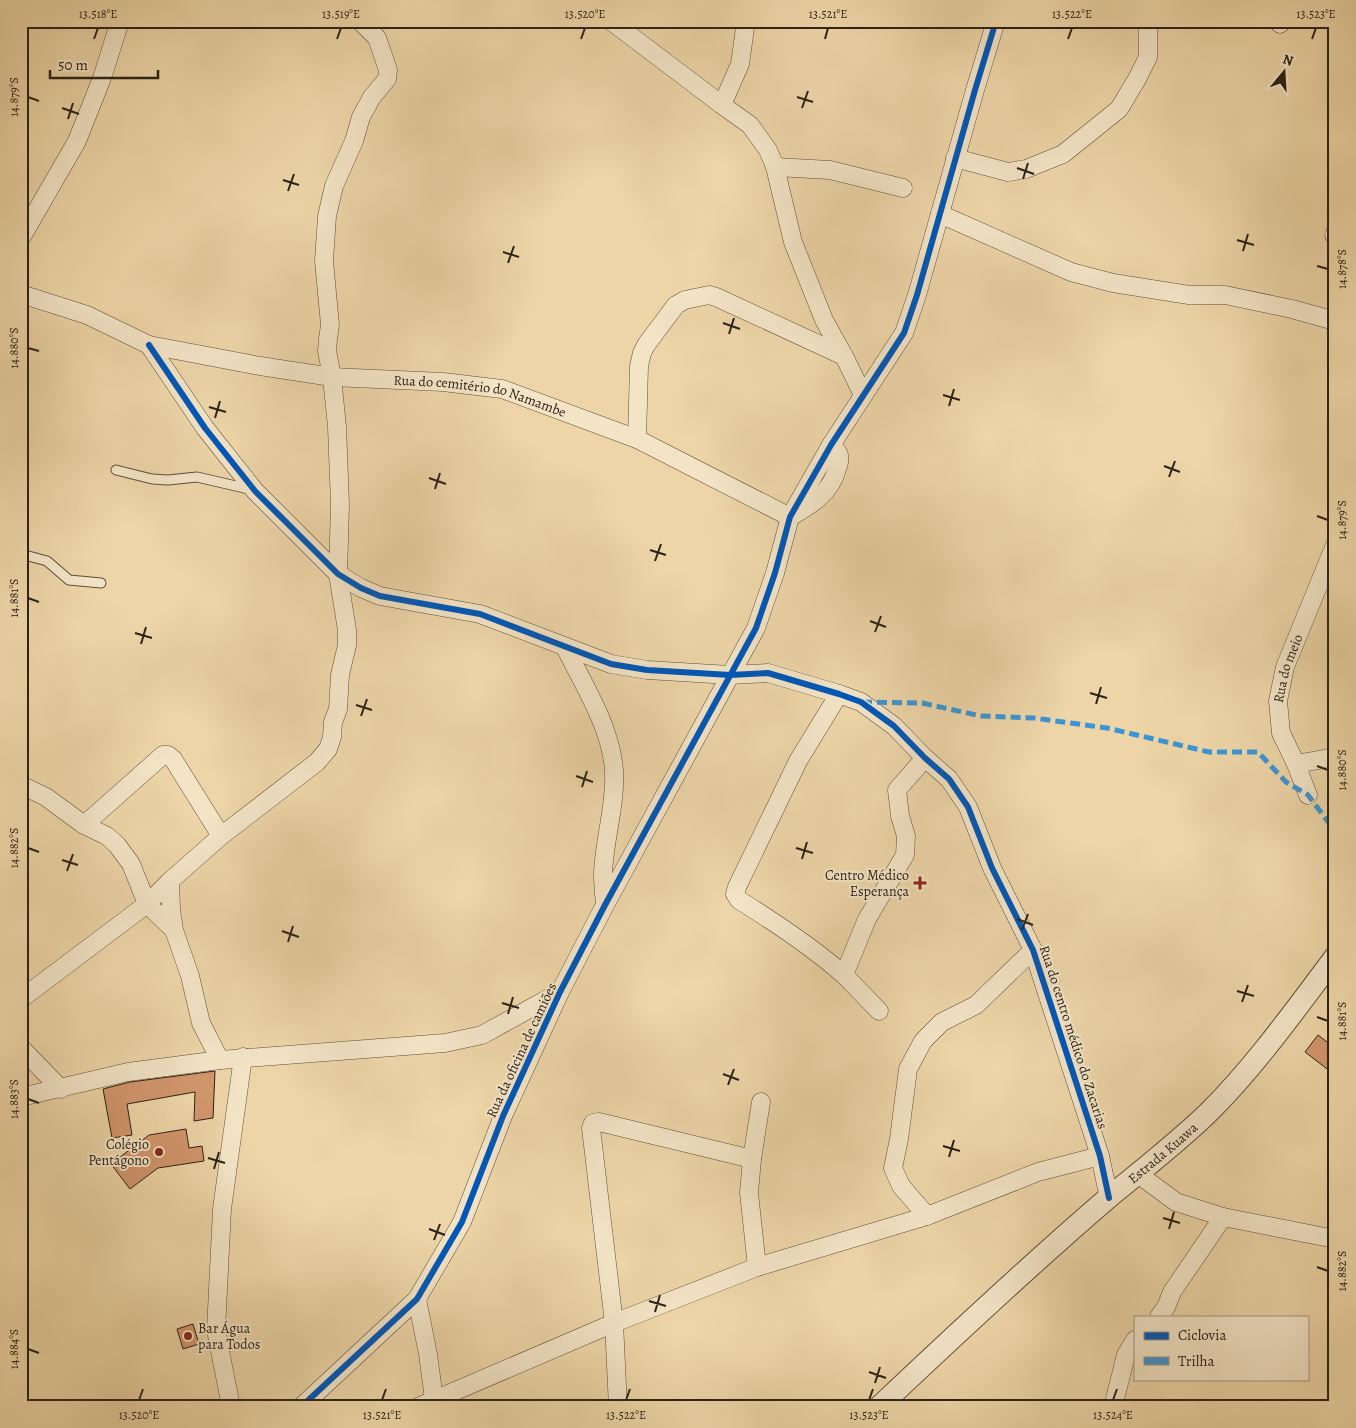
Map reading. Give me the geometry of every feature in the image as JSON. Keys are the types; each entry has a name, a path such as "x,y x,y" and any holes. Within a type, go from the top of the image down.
{"street":[{"path":"21,238 77,141 102,78 120,21"},
{"path":"21,999 147,904 221,836 317,762 328,749 338,709 340,675 347,645 347,630 338,574 340,504 332,377 328,351 330,325 324,261 327,216 334,186 354,141 361,118 372,97 387,79 388,70 377,38 360,21"},
{"path":"611,21 750,125 768,150 775,167 793,242 824,320 863,395"},
{"path":"722,105 740,64 746,21"},
{"name":"Rua da oficina de camiões","path":"301,1407 417,1299 462,1222 504,1116 560,992 605,905 756,628 790,517 831,444 904,333 917,295 996,21"},
{"path":"955,158 1008,172 1026,169 1063,154 1119,109 1138,79 1148,57 1148,21"},
{"path":"775,167 830,170 903,188"},
{"path":"940,214 1071,272 1113,282 1189,295 1226,295 1292,309 1335,321"},
{"name":"Rua do cemitério do Namambe","path":"21,294 87,316 149,345 260,366 332,377 443,382 502,389 609,427 637,439 790,517"},
{"path":"637,439 642,353 676,305 685,300 709,295 716,297 844,356"},
{"name":"Rua do centro médico do Zacarias","path":"149,345 205,428 255,491 338,574 361,588 380,596 480,614 611,664 646,670 730,675 768,673 861,702 894,726 925,758 949,779 968,807 992,868 1033,950 1100,1156 1109,1198"},
{"name":"Rua do meio","path":"1308,795 1281,733 1278,701 1285,666 1335,545"},
{"path":"564,647 596,710 610,748 614,772 603,874 605,905"},
{"path":"838,694 798,761 735,894 739,900 808,945 844,974 879,1011"},
{"path":"84,825 163,755 173,759 221,836"},
{"path":"1296,764 1335,757"},
{"path":"844,974 867,919 905,855 906,836 900,816 897,790 925,758"},
{"path":"21,785 46,797 84,825 107,836 117,845 131,864 147,904 174,930"},
{"path":"170,881 174,930 190,976 202,1023 220,1060"},
{"path":"928,1216 901,1186 893,1168 899,1139 908,1069 923,1041 942,1022 976,1005 1033,950"},
{"name":"Estrada Kuawa","path":"879,1407 947,1343 1208,1112 1260,1056 1335,957"},
{"path":"21,1097 128,1072 243,1057 445,1042 482,1035 560,992"},
{"path":"21,1048 61,1089"},
{"path":"231,1407 216,1330 222,1209 243,1057"},
{"path":"756,1267 749,1193 761,1102"},
{"path":"618,1407 614,1323 591,1128 593,1123 599,1122 752,1159"},
{"path":"417,1299 428,1354 426,1403 614,1323 756,1267 928,1216 1038,1172 1100,1156"},
{"path":"1138,1174 1176,1202 1223,1216 1335,1239"},
{"path":"1160,1316 1166,1307 1172,1292 1223,1216"},
{"path":"1112,1407 1126,1355 1134,1342"}],"lane":[{"path":"116,470 152,479 168,480 197,477 255,491"},
{"path":"21,554 47,561 69,580 102,584"}],"building":[{"path":"1318,1035 1335,1048 1335,1075 1305,1052"},
{"path":"215,1071 213,1118 194,1121 195,1092 127,1104 132,1135 112,1138 103,1089 130,1082"},
{"path":"186,1129 189,1148 202,1146 204,1161 158,1168 130,1189 111,1164 149,1135"},
{"name":"Bar Água para Todos","path":"193,1324 199,1344 183,1349 177,1329"}],"marked path":[{"path":"862,702 922,703 981,716 1034,718 1107,728 1209,752 1258,752 1286,782 1308,795 1335,831"}],"cycle path":[{"path":"301,1407 417,1299 462,1222 503,1116 560,992 605,905 756,628 775,573 790,517 831,445 904,333 917,295 996,21"},
{"path":"149,345 205,428 255,491 338,574 361,588 380,596 480,614 611,664 647,670 730,675 768,673 861,702 894,726 925,758 949,779 968,807 992,868 1033,950 1100,1156 1109,1198"}],"place":[{"name":"Centro Médico Esperança","path":"920,883"},
{"name":"Colégio Pentágono","path":"159,1152"},
{"name":"Bar Água para Todos","path":"188,1336"}]}
